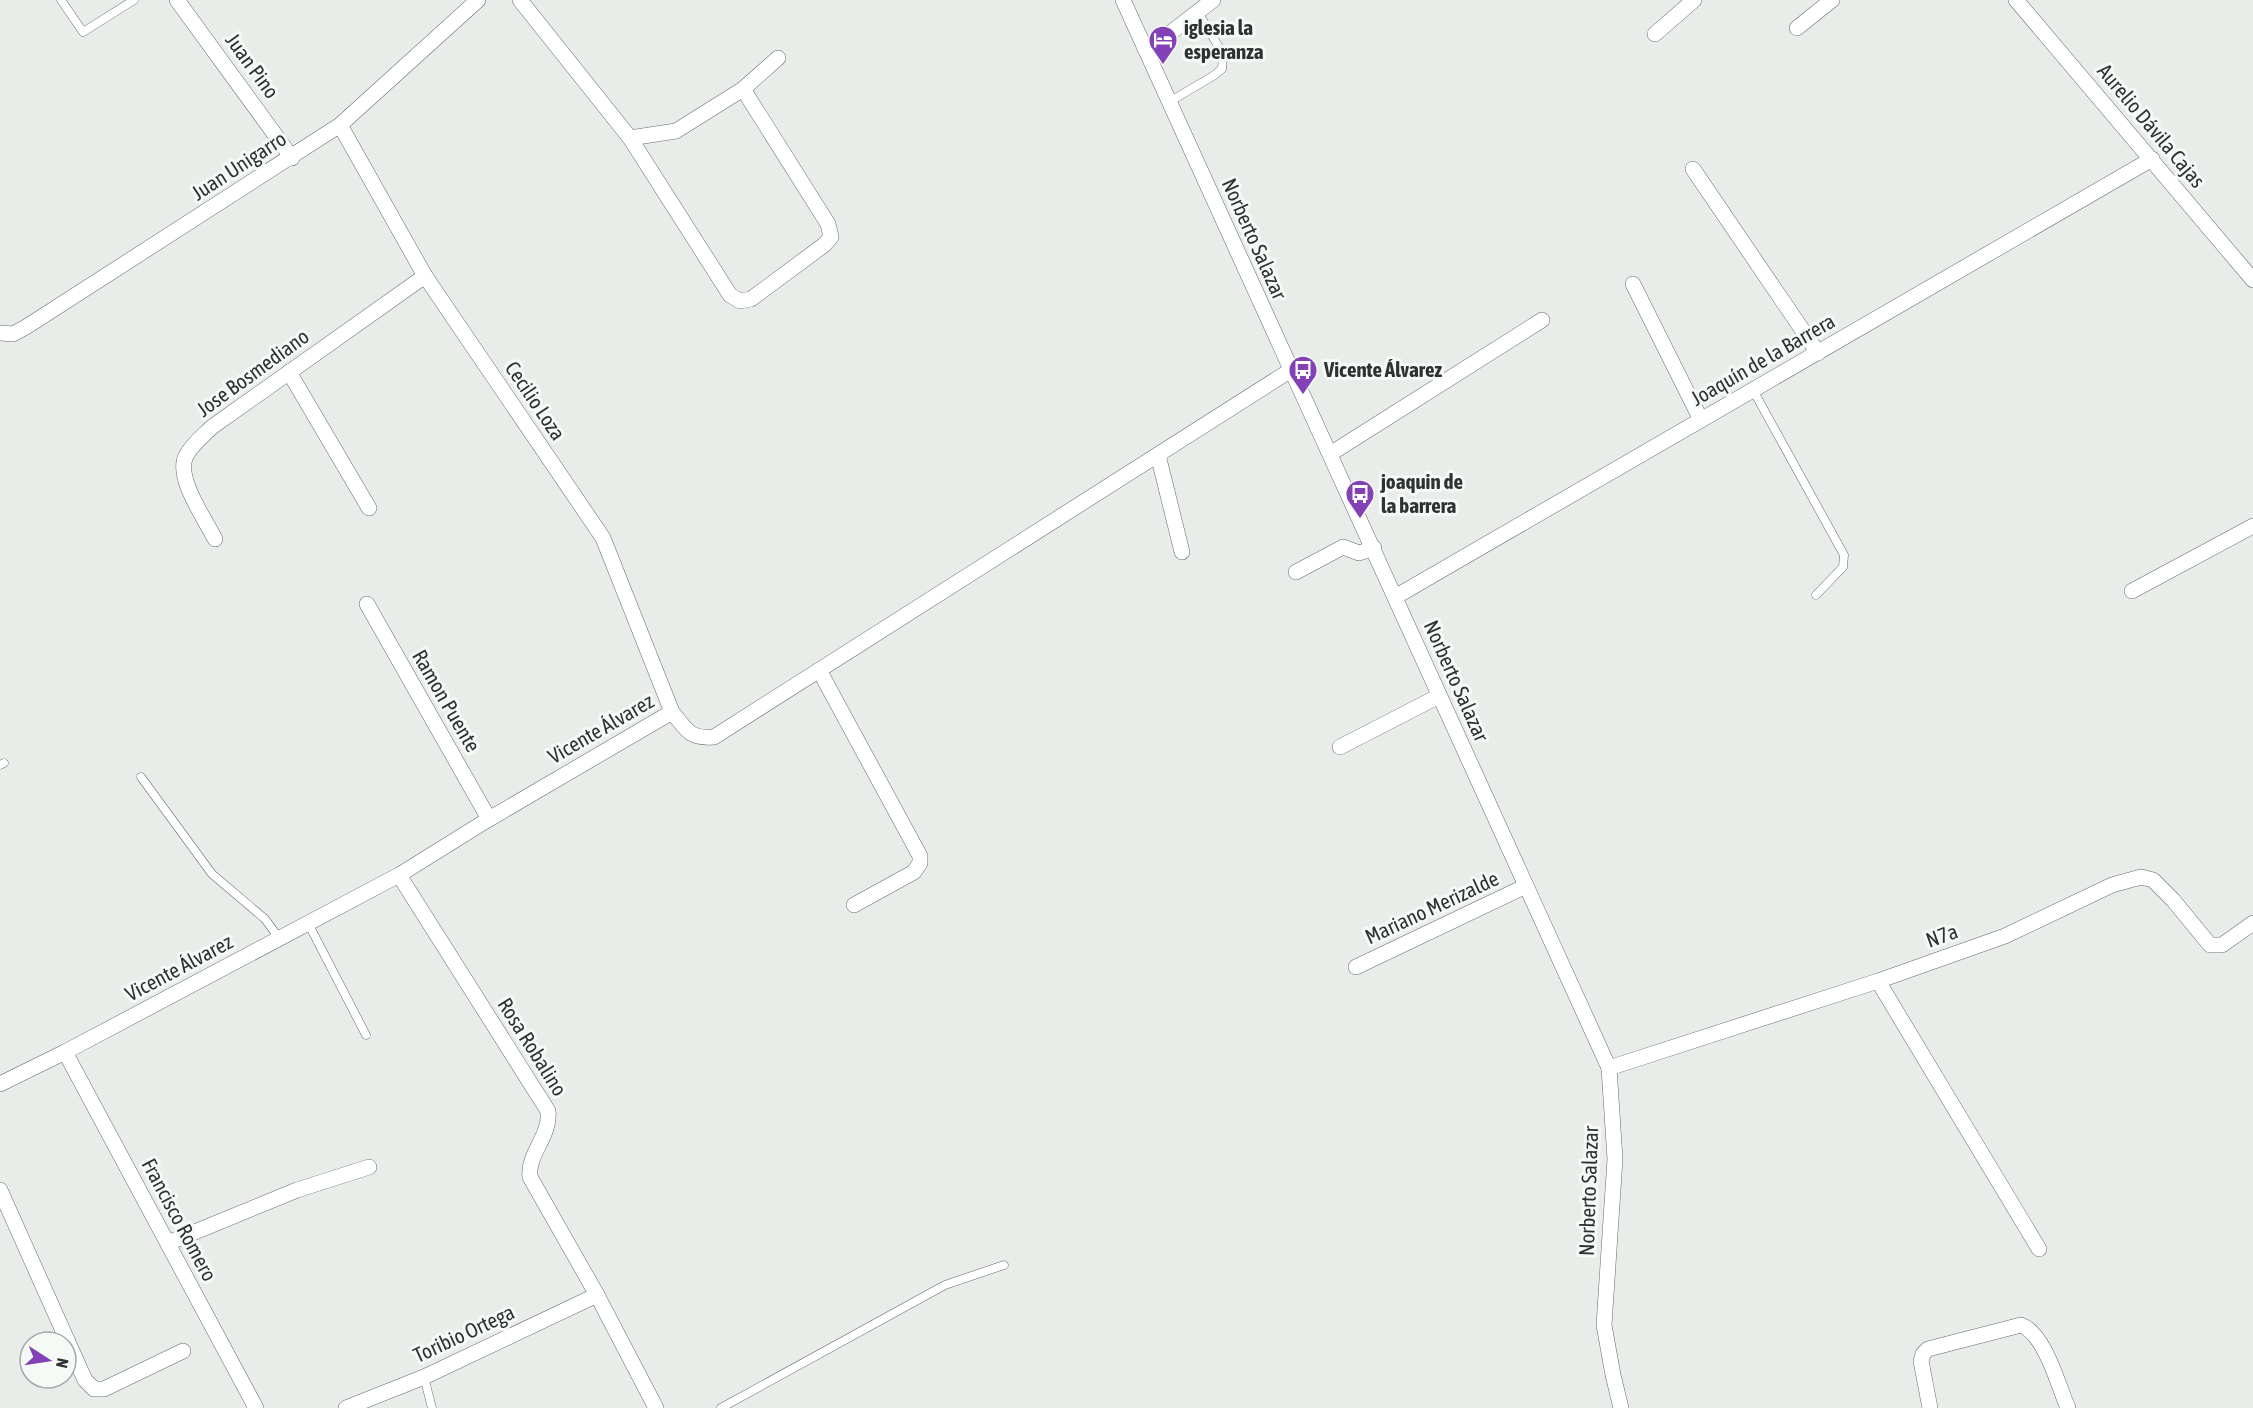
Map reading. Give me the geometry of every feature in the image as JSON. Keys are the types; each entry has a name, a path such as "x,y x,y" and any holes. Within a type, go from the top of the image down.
{"street":[{"name":"Juan Pino","path":"177,0 292,158"},
{"name":"Juan Unigarro","path":"0,333 13,334 20,331 340,125 478,0"},
{"path":"520,0 630,138 730,295 740,301 751,299 824,245 831,237 828,224 743,89"},
{"name":"Norberto Salazar","path":"1122,0 1374,548 1609,1068 1615,1159 1604,1325 1621,1408"},
{"path":"1145,49 1160,41 1213,0"},
{"path":"1655,34 1694,0"},
{"path":"1797,28 1832,0"},
{"name":"Aurelio Dávila Cajas","path":"2016,0 2253,280"},
{"path":"630,138 676,131 743,89 778,58"},
{"name":"Cecilio Loza","path":"340,125 425,276 603,538 672,712"},
{"name":"Joaquín de la Barrera","path":"1395,597 2152,159"},
{"path":"1693,169 1818,353"},
{"name":"Jose Bosmediano","path":"215,539 183,476 185,458 195,443 212,427 425,276"},
{"path":"1633,285 1701,420"},
{"path":"1330,454 1542,320"},
{"name":"Vicente Álvarez","path":"0,1084 65,1052 399,875 489,819 672,712 691,735 701,738 714,737 1291,370"},
{"path":"289,372 369,508"},
{"path":"1158,454 1182,552"},
{"path":"2132,591 2253,526"},
{"path":"1296,572 1343,547 1359,553 1374,548"},
{"name":"Ramon Puente","path":"367,604 489,819"},
{"path":"819,670 920,856 920,863 914,872 854,905"},
{"path":"1340,747 1439,696"},
{"name":"Rosa Robalino","path":"399,875 548,1111 549,1121 545,1137 531,1163 530,1177 597,1295 656,1408"},
{"name":"N7a","path":"1609,1068 1878,981 2005,936 2112,885 2141,876 2153,880 2173,900 2210,945 2222,945 2253,923"},
{"name":"Mariano Merizalde","path":"1356,967 1526,886"},
{"path":"1878,981 2039,1249"},
{"name":"Francisco Romero","path":"65,1052 256,1408"},
{"path":"168,1243 297,1190 369,1167"},
{"path":"0,1190 86,1380 94,1389 104,1389 183,1351"},
{"name":"Toribio Ortega","path":"346,1408 424,1377 597,1295"},
{"path":"1930,1408 1921,1372 1923,1354 1928,1348 2021,1325 2028,1328 2040,1340 2068,1408"}],"lane":[{"path":"61,0 83,32 134,0"},
{"path":"1169,102 1222,69 1223,54 1198,12"},
{"path":"1753,390 1844,555 1843,567 1816,595"},
{"path":"141,777 212,874 265,919 279,939"},
{"path":"308,923 366,1035"},
{"path":"721,1408 945,1285 1004,1265"},
{"path":"424,1377 432,1408"}],"place":[{"name":"iglesia la esperanza","path":"1163,66"},
{"name":"Vicente Álvarez","path":"1303,396"},
{"name":"joaquin de la barrera","path":"1360,520"}]}
